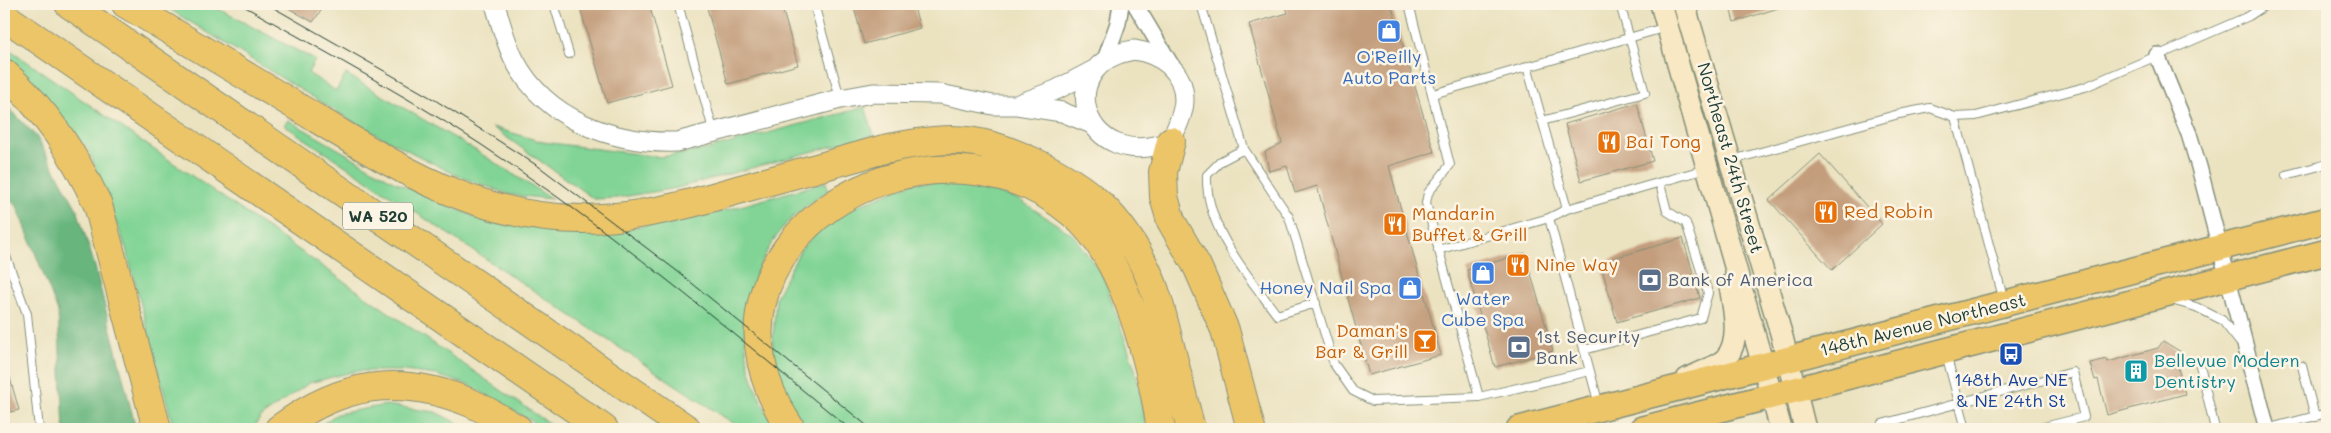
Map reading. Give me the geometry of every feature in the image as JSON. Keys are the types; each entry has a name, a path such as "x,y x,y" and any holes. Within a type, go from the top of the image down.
{"highway":[{"name":"WA 520","path":"69,4 687,429"},
{"path":"126,4 352,141 412,174 461,198 512,213 557,218 615,218 674,208 884,149 914,143 951,140 973,142 998,147 1016,154 1066,177 1091,196 1110,214 1130,238 1154,289 1190,429"},
{"name":"WA 520","path":"4,16 604,429"},
{"path":"4,73 39,107 54,126 84,176 98,205 157,429"},
{"path":"1171,141 1163,172 1164,197 1171,221 1196,266 1225,330 1251,429"},
{"path":"791,429 781,415 765,378 760,346 761,310 770,277 778,260 811,220 847,196 907,174 951,168 976,170 1038,191 1072,213 1094,237 1109,258 1134,318 1151,380 1161,429"},
{"path":"278,429 304,410 335,396 366,387 400,386 438,393 472,404 518,429"}],"main road":[{"name":"Northeast 24th Street","path":"1661,4 1781,429"},
{"name":"Northeast 24th Street","path":"1684,4 1788,359 1805,429"},
{"path":"1661,393 1725,359 1732,346 1735,325 1718,203"},
{"name":"148th Avenue Northeast","path":"1519,429 2327,220"},
{"name":"148th Avenue Northeast","path":"1642,429 1796,388 1946,352 2327,252"}],"street":[{"path":"495,4 514,61 530,85 573,120 595,130 625,139 652,143 677,142 840,99 873,93 940,94 993,105 1016,105 1062,112 1092,124"},
{"path":"1121,4 1118,23 1100,64 1089,81 1086,96 1087,110 1092,124 1102,136 1115,144 1131,148 1160,146 1171,141 1181,116 1184,101 1182,85 1134,4"},
{"path":"1016,105 1056,90 1119,52 1134,50 1150,52 1164,60 1175,71"},
{"path":"2157,55 2189,134 2267,429"}],"lane":[{"path":"554,4 569,54"},
{"path":"678,4 714,133"},
{"path":"814,4 840,99"},
{"path":"1201,4 1244,149 1289,217 1334,364 1353,391 1373,401 1479,397 1590,371"},
{"path":"1409,4 1450,165 1428,193 1426,203 1479,397"},
{"path":"1542,121 1645,93 1620,4"},
{"path":"1730,160 1899,114 1930,108 1954,117 1976,116 2085,87 2249,16 2267,4"},
{"path":"1433,94 1667,26"},
{"path":"1527,66 1567,209"},
{"path":"1954,117 2005,304"},
{"path":"1244,149 1221,161 1207,175 1207,192 1217,223 1234,255 1277,315 1316,303"},
{"path":"2286,175 2327,164"},
{"path":"1438,250 1549,218 1567,209 1660,184 1708,168"},
{"path":"1584,350 1701,318 1708,293 1686,223 1667,211 1660,184"},
{"path":"1549,218 1600,408"},
{"path":"4,251 27,314 39,429"},
{"path":"2158,295 2196,307 2222,320 2246,350"},
{"path":"1946,352 1966,429"},
{"path":"2199,361 2216,429"},
{"path":"2302,366 2315,417"},
{"path":"1879,429 1882,424 2073,372 2084,417 2036,429"},
{"path":"2267,429 2327,413"}],"green space":[{"path":"161,4 209,4 315,60 308,73 336,91 346,74 475,150 552,199 511,195 458,176 360,126"},
{"path":"6,47 557,429 545,429 469,385 436,375 404,371 356,371 309,383 262,416 252,429 174,429 126,248 88,149 4,55"},
{"path":"4,103 36,136 77,209 95,267 136,429 64,429 58,312 17,206 4,194"},
{"path":"865,107 874,135 677,188 616,198 594,199 492,127 543,142 661,157 704,150"},
{"path":"288,120 395,182 475,217 589,235 712,214 826,182 828,190 790,219 769,248 757,273 749,299 745,325 746,352 752,378 763,404 778,429 742,429 284,125"},
{"path":"956,181 1018,199 1073,235 1103,276 1135,369 1147,429 807,428 784,393 772,354 776,297 801,249 833,216 912,183"},
{"path":"386,405 435,412 470,429 315,429 337,414"}],"building":[{"path":"281,4 322,4 325,5 313,22"},
{"path":"579,4 649,4 672,85 607,103"},
{"path":"706,4 781,4 798,65 728,84"},
{"path":"853,4 913,4 920,28 864,44"},
{"path":"1285,4 1391,4 1434,152 1389,166 1441,355 1369,375 1317,186 1295,193 1287,166 1269,171 1265,152 1282,143 1249,24 1288,13"},
{"path":"1729,4 1791,4 1734,22"},
{"name":"Bai Tong","path":"1637,103 1653,161 1581,181 1565,124"},
{"name":"Red Robin","path":"1820,154 1882,224 1832,270 1769,200"},
{"name":"Bank of America","path":"1683,238 1700,298 1617,322 1600,262"},
{"path":"1525,253 1553,351 1495,367 1467,270"},
{"name":"Bellevue Modern Dentistry","path":"2163,341 2181,352 2176,360 2185,394 2107,415 2098,379 2095,380 2090,363 2107,359 2108,362 2158,348"},
{"path":"4,357 19,410 6,413 10,429 4,429"}],"tram line":[{"path":"240,4 413,102 513,166 600,228 726,327 850,429"},
{"path":"267,4 435,100 541,168 677,271 871,429"}],"place":[{"name":"O'Reilly Auto Parts","path":"1389,31"},
{"name":"Bai Tong","path":"1609,142"},
{"name":"Red Robin","path":"1826,212"},
{"name":"Mandarin Buffet & Grill","path":"1395,224"},
{"name":"Nine Way","path":"1518,265"},
{"name":"Water Cube Spa","path":"1483,273"},
{"name":"Bank of America","path":"1650,280"},
{"name":"Honey Nail Spa","path":"1410,288"},
{"name":"Daman's Bar & Grill","path":"1425,341"},
{"name":"1st Security Bank","path":"1519,347"},
{"name":"148th Ave NE & NE 24th St","path":"2011,354"},
{"name":"Bellevue Modern Dentistry","path":"2136,371"}]}
